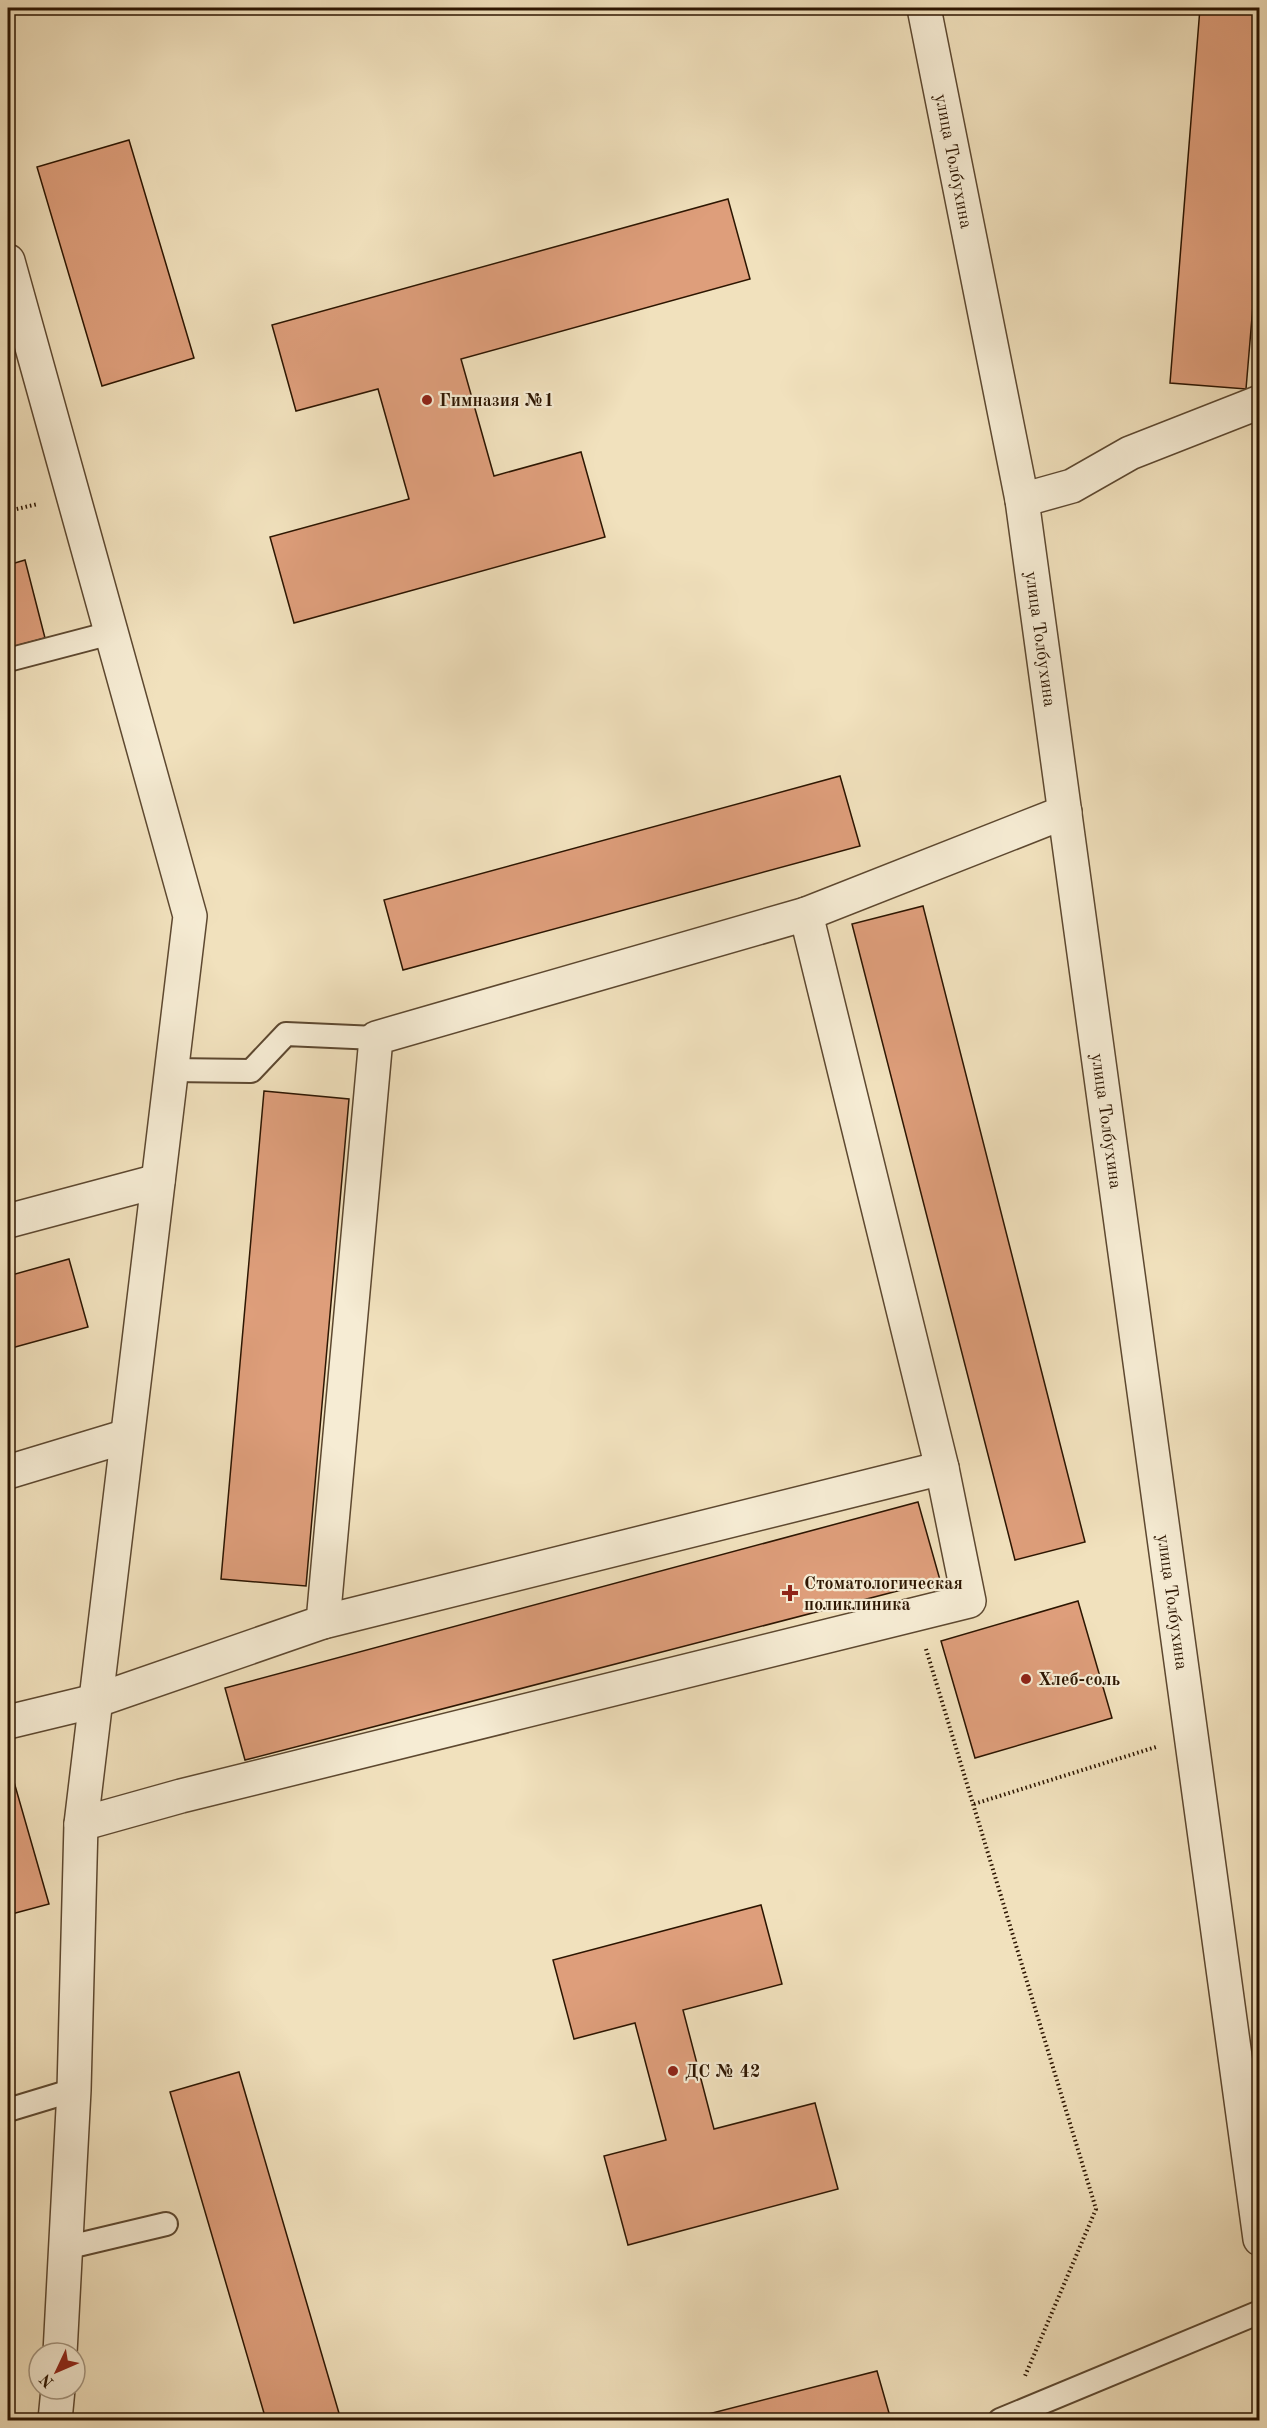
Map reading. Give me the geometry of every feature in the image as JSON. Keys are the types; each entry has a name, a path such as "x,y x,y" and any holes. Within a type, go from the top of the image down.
{"street":[{"name":"улица Толбухина","path":"924,8 1022,500 1260,2239"},
{"path":"10,276 190,916 81,1824 74,2090 61,2341"},
{"path":"1022,500 1072,486 1130,453 1260,402"},
{"path":"323,1622 376,1038 806,914 1065,812"},
{"path":"81,1824 181,1796 969,1601 942,1468 806,914"},
{"path":"8,1221 158,1181"},
{"path":"8,1472 127,1437"},
{"path":"8,1722 95,1701 323,1622 942,1468"},
{"path":"55,2421 57,2401"}],"lane":[{"path":"8,660 111,633"},
{"path":"171,1070 251,1071 285,1034 376,1038"},
{"path":"8,2110 74,2090"},
{"path":"65,2248 166,2224"},
{"path":"1003,2419 1260,2312"}],"path":[{"path":"916,1615 1096,2209 1003,2419"},
{"path":"974,1804 1191,1736"}],"building":[{"path":"1200,8 1260,8 1260,222 1246,389 1170,383"},
{"path":"129,140 194,358 102,386 37,167"},
{"name":"Гимназия №1","path":"728,199 750,279 461,359 494,476 581,452 605,537 294,623 270,537 409,499 378,389 296,411 272,325"},
{"path":"25,560 45,638 8,648 8,565"},
{"path":"840,776 860,846 403,970 384,900"},
{"path":"923,906 1085,1542 1015,1560 852,924"},
{"path":"264,1091 349,1099 306,1586 221,1579"},
{"path":"69,1259 88,1327 8,1349 8,1276"},
{"path":"918,1502 940,1580 245,1760 225,1688"},
{"name":"Хлеб-соль","path":"1078,1601 1112,1718 975,1758 941,1641"},
{"path":"8,1761 49,1904 8,1915"},
{"name":"ДС № 42","path":"761,1905 782,1984 683,2010 714,2129 815,2103 838,2189 628,2245 604,2156 666,2140 635,2023 574,2039 553,1960"},
{"path":"239,2072 341,2420 266,2420 170,2092"},
{"path":"877,2371 891,2420 685,2420"}],"place":[{"name":"Гимназия №1","path":"427,400"},
{"name":"Стоматологическая поликлиника","path":"790,1593"},
{"name":"Хлеб-соль","path":"1026,1679"},
{"name":"ДС № 42","path":"673,2071"}]}
